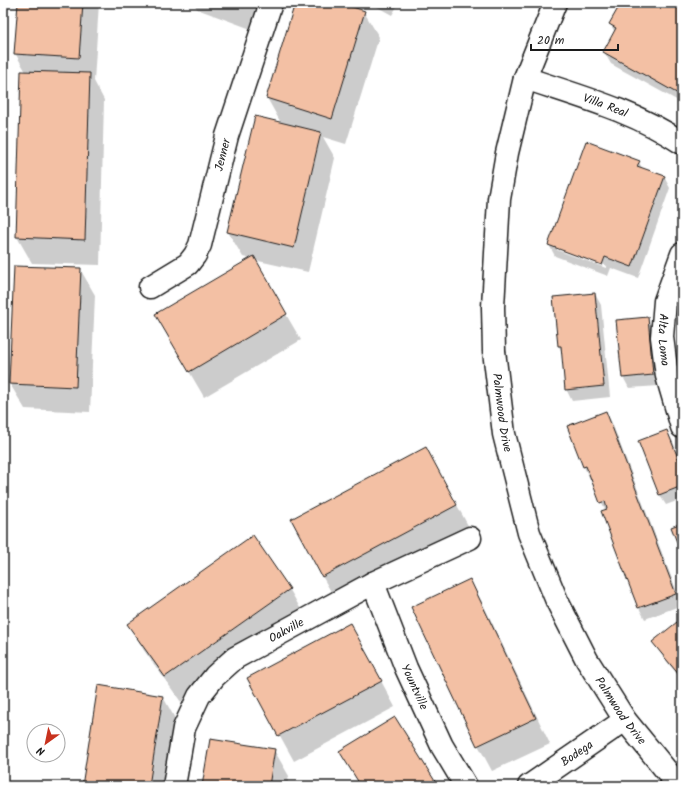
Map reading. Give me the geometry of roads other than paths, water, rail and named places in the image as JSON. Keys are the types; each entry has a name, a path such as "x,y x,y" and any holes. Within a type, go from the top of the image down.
{"street":[{"name":"Jenner","path":"150,287 188,264 200,245 227,136 271,3"},
{"name":"Palmwood Drive","path":"555,3 525,78 507,153 499,199 493,307 494,351 504,434 529,533 557,601 587,660 625,720 679,786"},
{"name":"Villa Real","path":"525,78 585,98 642,120 682,143"},
{"name":"Alta Loma","path":"682,254 664,301 662,337 666,376 682,427"},
{"name":"Oakville","path":"174,786 184,728 199,696 215,676 235,658 373,583 470,538"},
{"name":"Yountville","path":"373,583 406,668 442,746 466,786"},
{"name":"Bodega","path":"529,786 625,720"}]}
